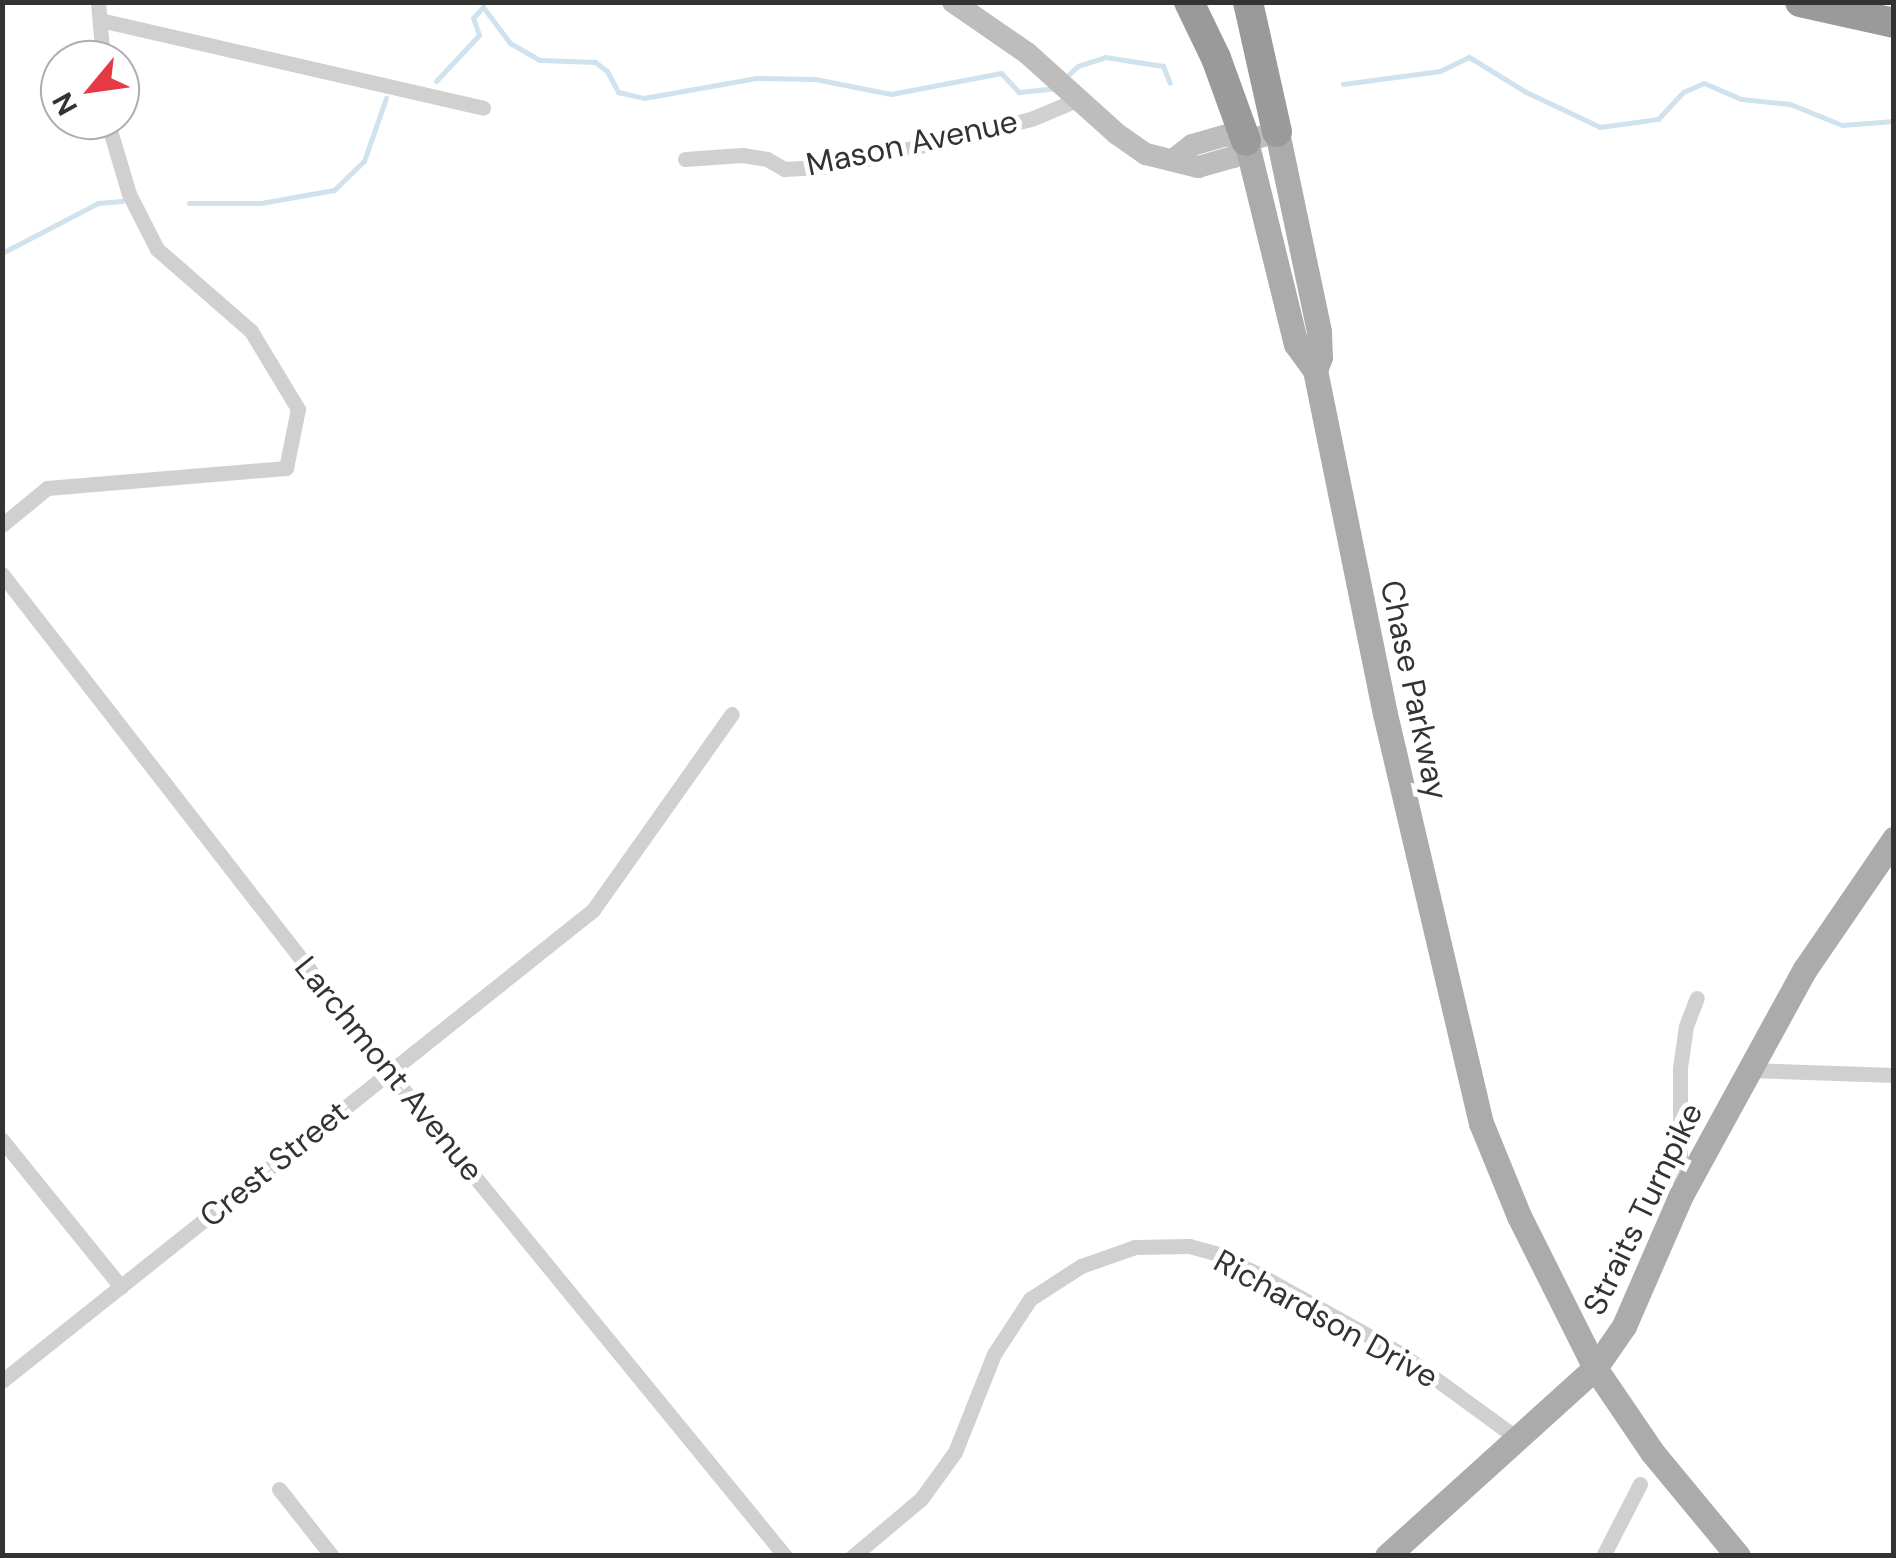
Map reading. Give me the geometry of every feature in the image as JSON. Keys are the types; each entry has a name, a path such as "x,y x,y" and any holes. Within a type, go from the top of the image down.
{"highway":[{"path":"1189,2 1223,76 1246,141"},
{"path":"1248,2 1276,132"},
{"path":"1800,2 1894,23"}],"main road":[{"path":"953,2 1010,40 1131,146 1158,159 1198,167 1234,157 1246,141 1276,132"},
{"name":"Chase Parkway","path":"1276,132 1320,332 1320,357 1314,370"},
{"name":"Chase Parkway","path":"1246,141 1296,344 1314,370 1381,697 1482,1123 1519,1216 1595,1368 1652,1452 1738,1556"},
{"name":"Straits Turnpike","path":"1387,1556 1595,1368 1624,1326 1680,1198 1805,969 1894,839"}],"street":[{"path":"98,2 102,40"},
{"path":"100,20 483,108"},
{"name":"Mason Avenue","path":"685,159 742,155 784,168 838,166 1031,119 1066,88"},
{"path":"2,525 47,488 286,468 298,409 251,332 158,250 130,194 114,140"},
{"name":"Larchmont Avenue","path":"2,574 389,1072 785,1556"},
{"name":"Crest Street","path":"2,1382 593,910 732,714"},
{"path":"1680,1198 1680,1068 1686,1026 1697,998"},
{"path":"1751,1070 1894,1074"},
{"path":"2,1140 121,1287"},
{"name":"Richardson Drive","path":"853,1556 921,1500 955,1452 994,1354 1030,1299 1081,1266 1136,1247 1189,1246 1215,1252 1403,1356 1516,1438"},
{"path":"1603,1556 1640,1484"},
{"path":"279,1489 332,1556"}],"waterway":[{"path":"436,81 479,35 473,18 483,7 510,43 540,60 595,62 607,71 618,92 644,98 756,78 815,79 891,94 1001,73 1019,92 1055,88"},
{"path":"1066,77 1078,66 1105,57 1163,66 1170,83"},
{"path":"1343,84 1440,71 1469,57 1526,92 1600,127 1658,119 1683,92 1704,83 1741,99 1790,104 1842,125 1894,121"},
{"path":"189,203 261,203 334,190 364,161 386,98"},
{"path":"2,253 98,203 122,201"}]}
